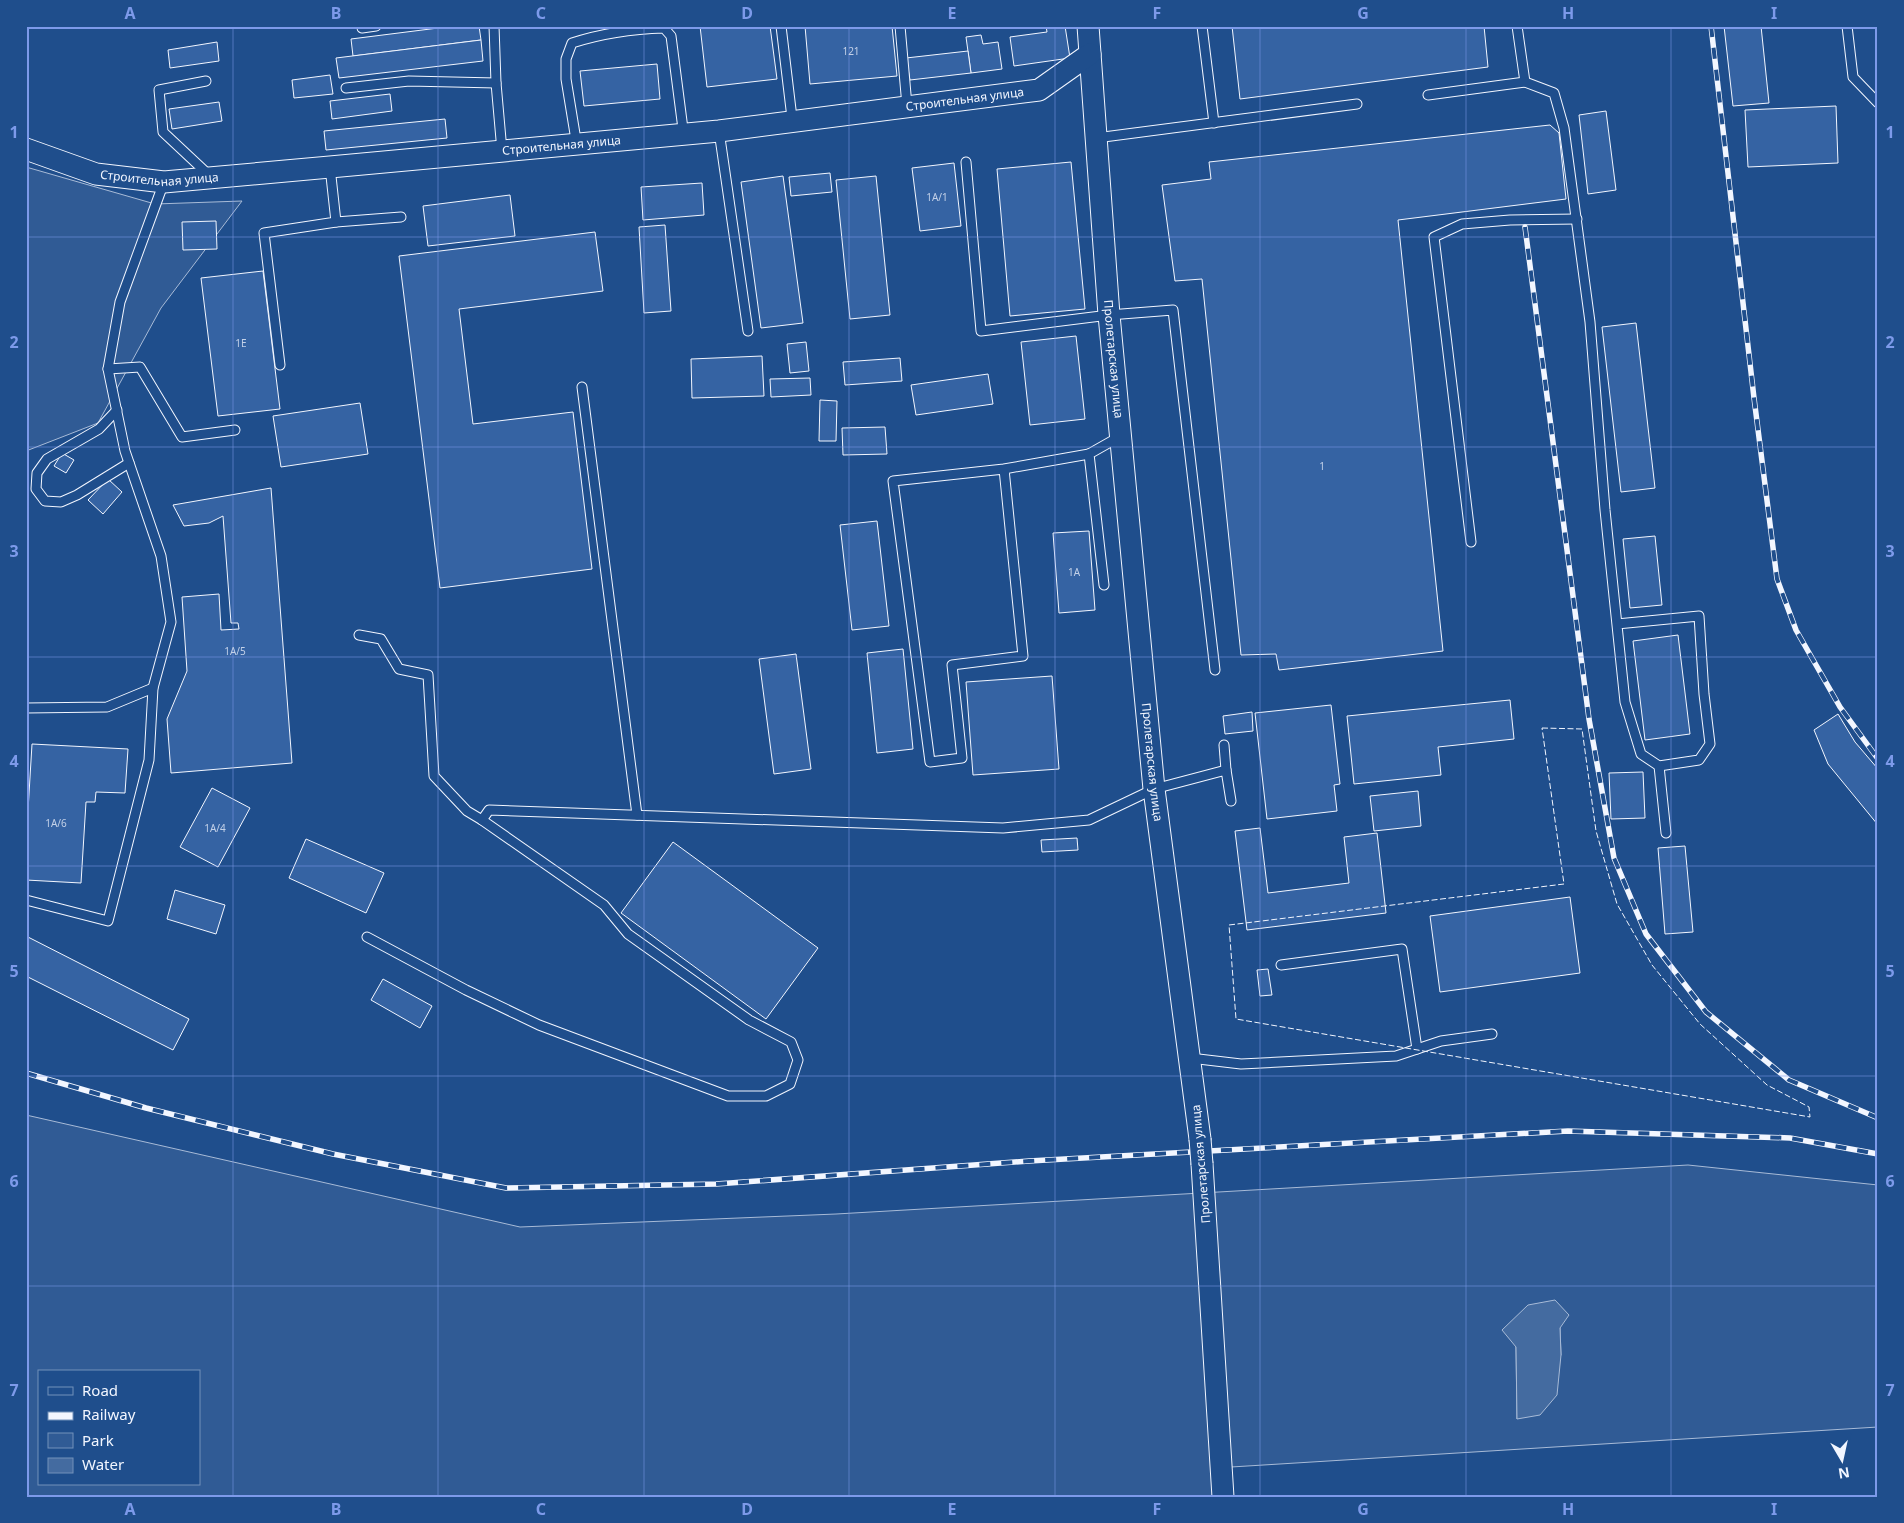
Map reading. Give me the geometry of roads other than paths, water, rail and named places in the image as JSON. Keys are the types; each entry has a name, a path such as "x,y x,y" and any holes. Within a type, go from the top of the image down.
{"street":[{"name":"Пролетарская улица","path":"1088,26 1109,315 1122,436 1154,789 1200,1139 1223,1497"},
{"name":"Строительная улица","path":"26,150 96,174 164,182 212,178 719,131 1039,90 1090,54"}],"lane":[{"path":"362,28 376,26"},
{"path":"494,26 496,83 502,151"},
{"path":"781,26 792,118"},
{"path":"900,26 907,106"},
{"path":"1202,26 1214,123"},
{"path":"1517,26 1525,82"},
{"path":"1847,26 1852,77 1878,103"},
{"path":"576,140 566,79 566,58 572,43 599,34 638,29 664,28 671,31 683,129"},
{"path":"206,81 159,90 163,132 212,178"},
{"path":"346,88 409,82 496,83"},
{"path":"1428,95 1525,82 1554,93 1564,128 1590,322 1605,510 1625,702 1642,754 1659,766 1698,760 1710,744 1704,694 1699,616 1617,624"},
{"path":"1096,138 1357,104"},
{"path":"719,131 748,331"},
{"path":"966,162 981,331 1109,315 1173,310 1215,670"},
{"path":"330,167 336,222"},
{"path":"26,900 108,921 149,760 152,688 171,622 161,556 129,463 108,369 120,302 164,182"},
{"path":"280,365 264,233 336,222 401,217"},
{"path":"1471,542 1434,237 1462,224 1510,220 1577,219"},
{"path":"108,369 140,367 182,437 235,430"},
{"path":"582,387 636,815"},
{"path":"117,410 98,429 47,459 37,473 36,489 45,501 61,502 77,495 129,463"},
{"path":"1004,468 1023,656 952,665 962,758 930,762 893,481 1004,468 1089,454 1122,436"},
{"path":"1089,454 1104,585"},
{"path":"359,635 382,639 399,669 428,675 434,776 467,811 604,905 628,934 749,1020 791,1042 798,1060 790,1084 766,1096 728,1096 539,1025 466,990 367,937"},
{"path":"26,708 107,707 152,688"},
{"path":"1224,745 1231,801"},
{"path":"1659,766 1666,833"},
{"path":"482,820 490,810 1003,828 1089,820 1154,789 1226,770"},
{"path":"1281,965 1402,949 1417,1049"},
{"path":"1190,1058 1241,1064 1396,1056 1441,1041 1492,1034"}],"water":[{"path":"1555,1300 1569,1315 1560,1328 1561,1355 1557,1395 1540,1415 1517,1419 1516,1347 1502,1330 1528,1305"}],"railway":[{"path":"1711,26 1777,579 1796,630 1840,707 1878,759"},
{"path":"1525,227 1589,719 1614,858 1646,934 1706,1012 1789,1080 1878,1118"},
{"path":"26,1073 146,1108 333,1154 506,1188 716,1184 1029,1161 1568,1131 1790,1138 1878,1154"}]}
